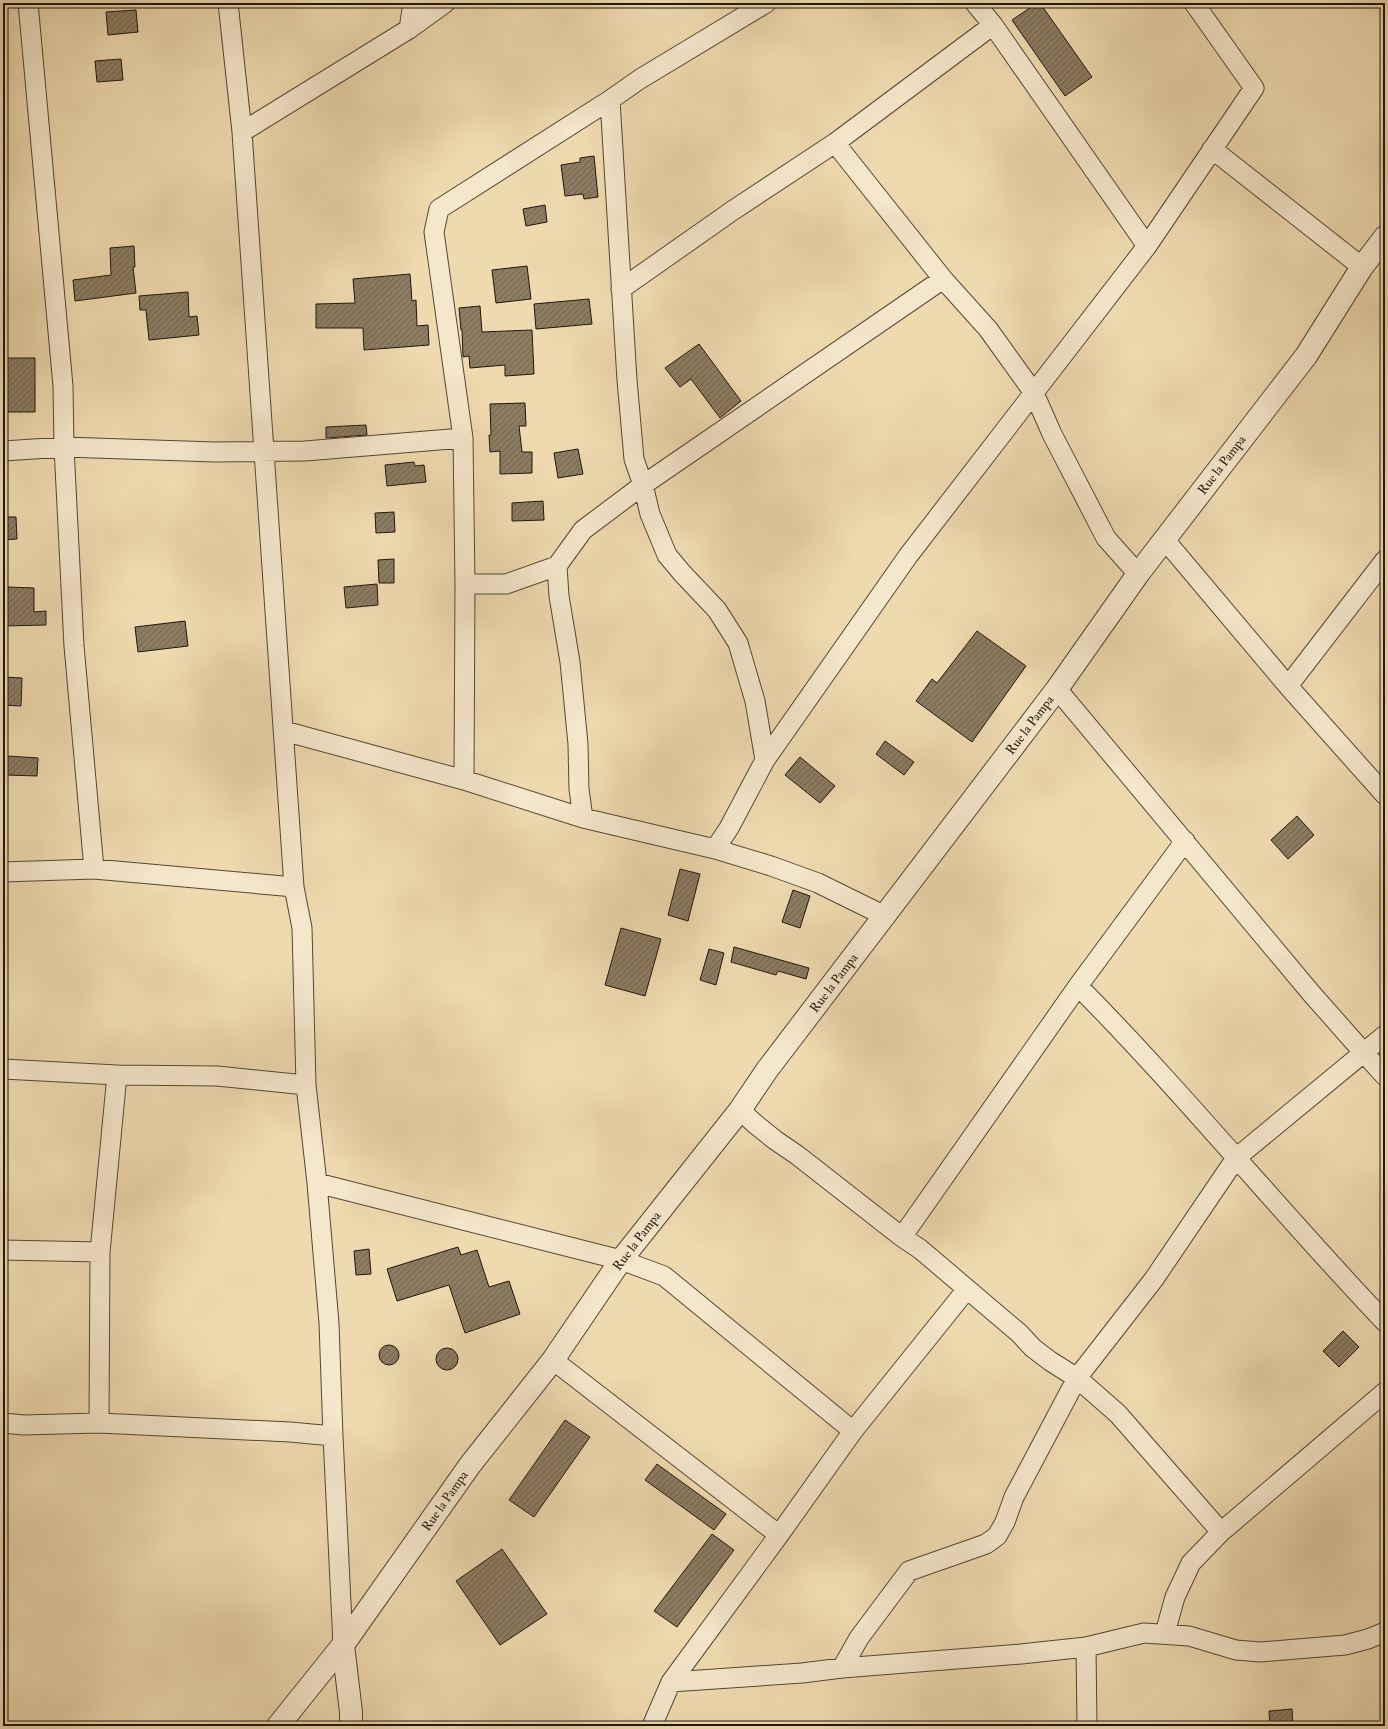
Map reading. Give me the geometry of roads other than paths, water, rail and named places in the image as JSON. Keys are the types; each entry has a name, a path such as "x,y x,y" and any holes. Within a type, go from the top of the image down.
{"street":[{"path":"28,3 63,386 64,447 74,646 94,869"},
{"path":"228,3 242,132 294,887 302,928 306,1085 317,1183 329,1323 332,1436 343,1645 351,1712 351,1726"},
{"path":"409,29 414,3"},
{"path":"242,132 409,29 445,3"},
{"path":"464,780 464,438 434,232 439,209 610,100 640,79 766,3"},
{"path":"975,3 993,25 1147,246"},
{"path":"716,849 730,828 765,760 908,556 1147,246 1254,88 1194,3"},
{"path":"621,288 732,211 835,143 993,25"},
{"path":"610,100 621,288 634,459 643,485 650,514 667,555 682,574 717,610 738,643 755,701 765,760"},
{"path":"835,143 944,279 988,329 1034,393 1052,434 1106,538 1138,574"},
{"path":"1212,149 1362,267"},
{"name":"Rue la Pampa","path":"278,1726 343,1645 470,1465 553,1360 621,1260 740,1110 767,1070 886,916 1057,689 1138,574 1306,356 1362,267 1385,237"},
{"path":"465,584 506,584 556,566 583,530 643,485 944,279"},
{"path":"3,450 64,447 215,452 305,451 464,438"},
{"path":"1165,540 1288,686 1385,794"},
{"path":"1288,686 1385,560"},
{"path":"556,566 559,596 570,662 578,744 579,789 583,818"},
{"path":"1057,689 1385,1076"},
{"path":"284,731 464,780 583,818 716,849 794,873 886,916"},
{"path":"902,1237 1078,986 1185,841"},
{"path":"3,872 94,869 294,887"},
{"path":"1078,986 1116,1024 1337,1272 1385,1322"},
{"path":"842,1668 859,1638 909,1571 986,1544 997,1536 1005,1522 1014,1497 1077,1378 1154,1279 1236,1158 1385,1035"},
{"path":"3,1069 117,1075 217,1076 306,1085"},
{"path":"99,1423 100,1252 117,1075"},
{"path":"740,1110 759,1128 841,1187 902,1237 920,1249 1018,1333 1033,1348 1077,1378 1118,1414 1220,1532"},
{"path":"317,1183 621,1260 664,1276 853,1431"},
{"path":"3,1250 100,1252"},
{"path":"652,1726 671,1682 853,1431 967,1289"},
{"path":"553,1360 779,1535"},
{"path":"1165,1633 1175,1597 1191,1563 1220,1532 1385,1392"},
{"path":"3,1423 24,1425 99,1423 290,1432 332,1436"},
{"path":"671,1682 802,1673 842,1668 1086,1647 1144,1633 1165,1633 1190,1636 1236,1650 1261,1652 1345,1645 1368,1639 1384,1637"},
{"path":"1086,1647 1087,1726"}]}
